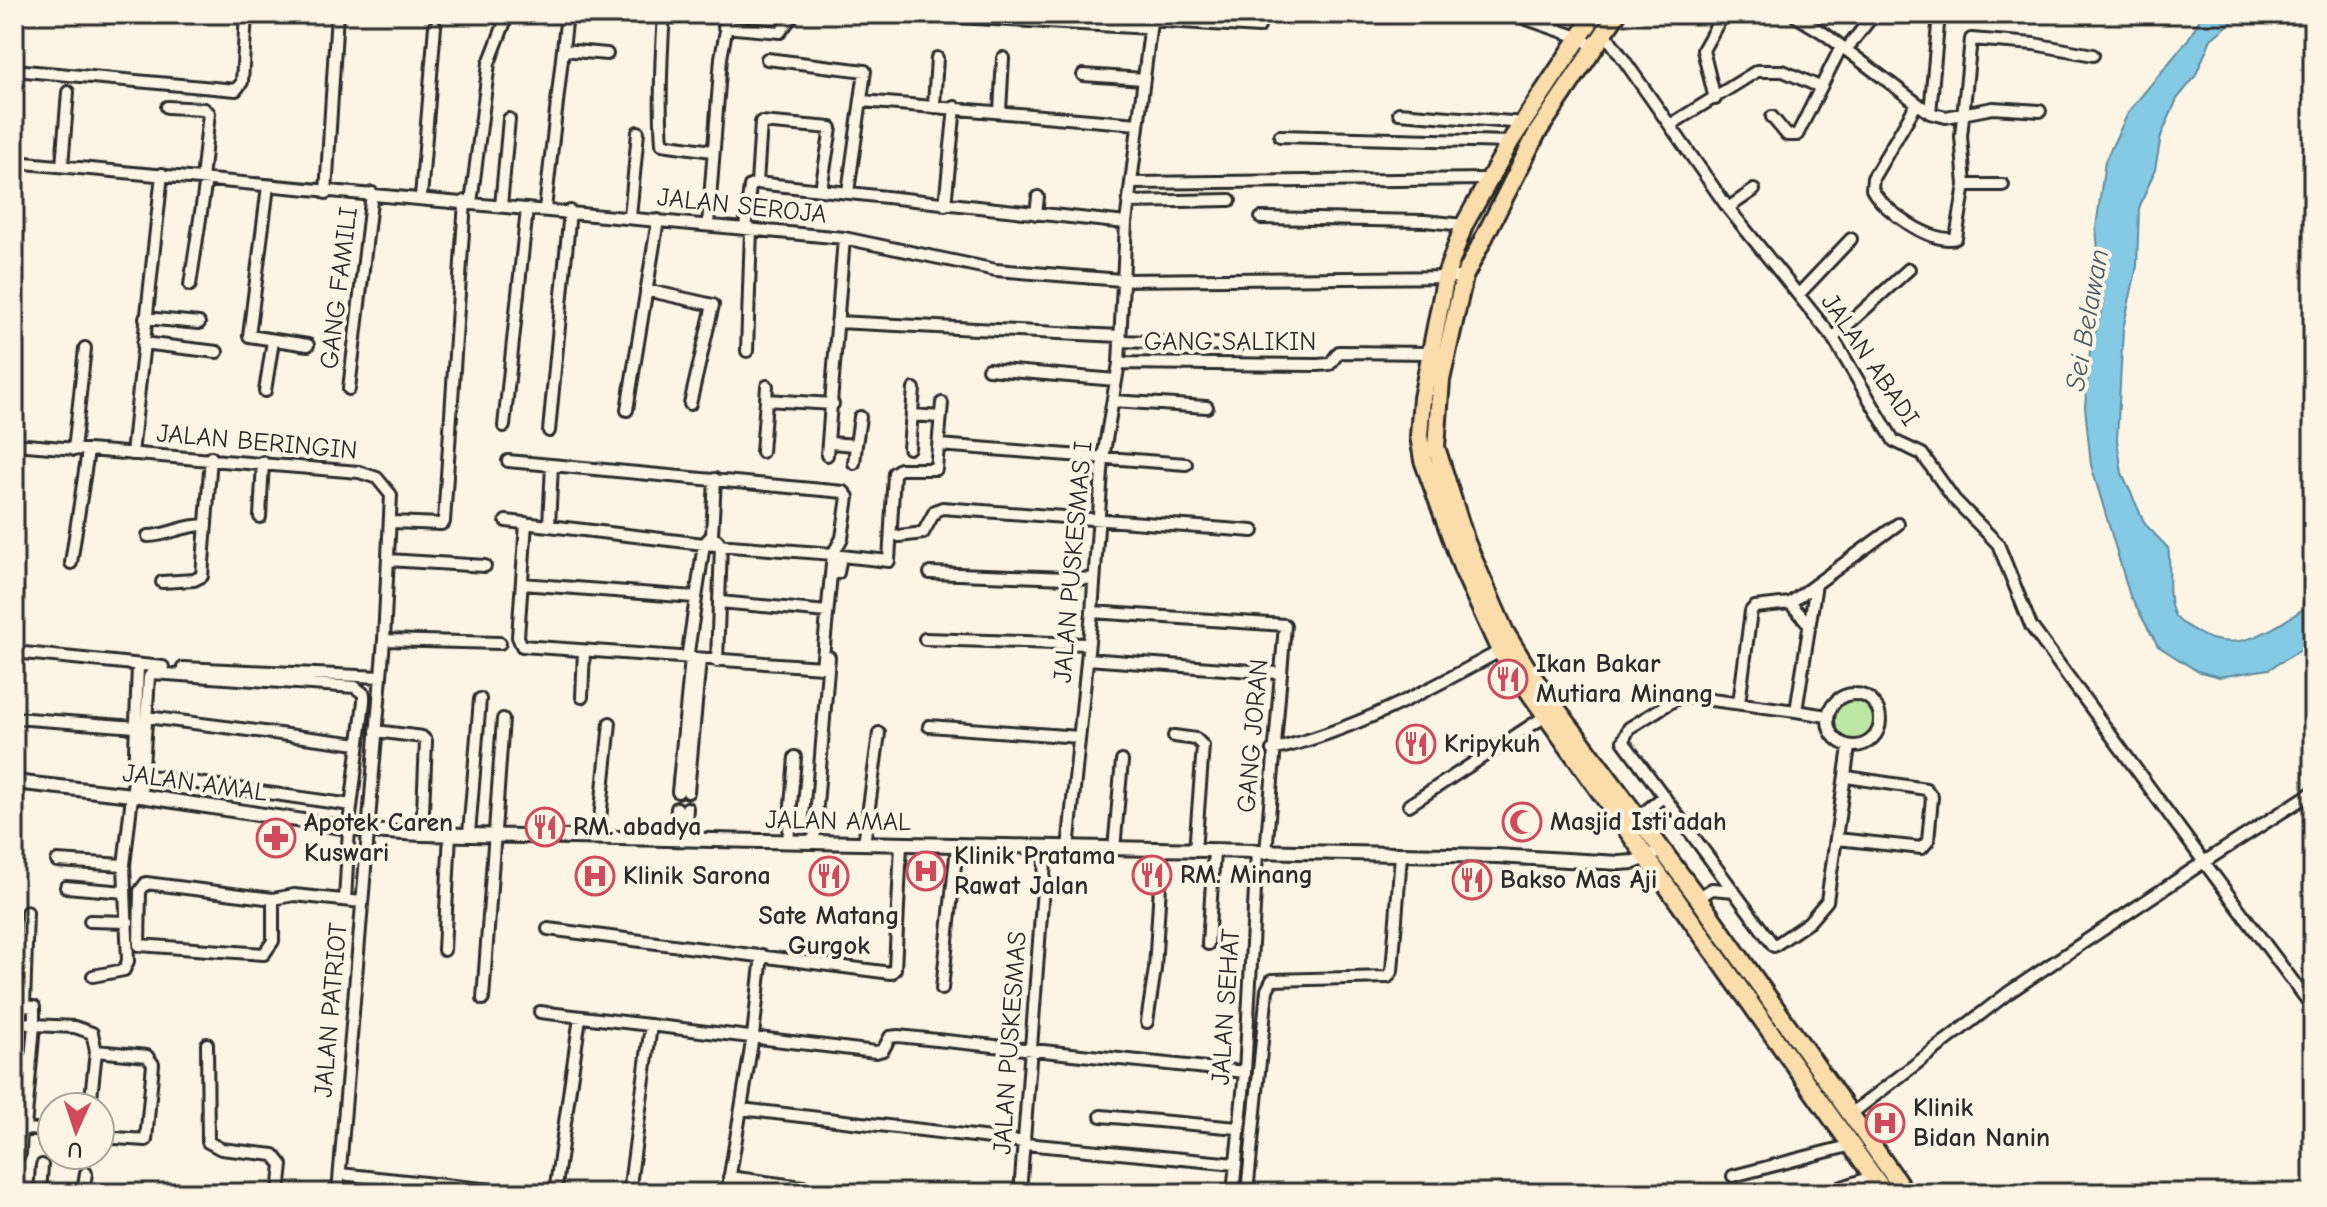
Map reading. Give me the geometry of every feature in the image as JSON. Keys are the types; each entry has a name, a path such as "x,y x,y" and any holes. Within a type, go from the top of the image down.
{"main road":[{"path":"1595,14 1588,43 1537,133 1464,277 1436,413 1436,447 1460,544 1505,632 1885,1193"},
{"path":"1617,14 1605,33 1588,43 1510,142 1464,225 1446,275 1430,353 1419,436 1423,460 1460,544 1500,651 1544,717 1632,822"},
{"path":"1654,854 1698,898 1906,1193"}],"street":[{"path":"14,70 236,90 242,82 246,14"},
{"path":"326,193 337,14"},
{"path":"392,522 444,522 468,202 489,63 508,14"},
{"path":"545,209 567,14"},
{"path":"664,14 658,92 663,111 662,144 712,151"},
{"path":"708,225 724,27 729,14"},
{"path":"724,27 777,32 785,29 794,14"},
{"path":"908,14 1259,27"},
{"path":"1512,14 1588,43"},
{"path":"1715,99 1703,50 1723,14"},
{"path":"1772,117 1790,137 1797,135 1843,48 1874,14"},
{"path":"1930,113 1939,14"},
{"path":"1797,17 1930,113 1946,117 1993,108 2040,111"},
{"name":"JALAN PUSKESMAS I","path":"1068,849 1092,612 1103,458 1119,363 1126,223 1151,21"},
{"path":"421,197 435,26"},
{"name":"JALAN ABADI","path":"1605,33 1728,208 1833,338 1894,441 1922,454 1954,499 1998,544 2031,626 2313,1008"},
{"path":"1916,105 1873,178 1874,194 1920,231 1949,241 1959,234 1965,185 1961,136 1971,39 2034,44 2093,55"},
{"path":"563,50 607,54"},
{"path":"934,105 937,58"},
{"path":"1000,111 1003,58"},
{"path":"767,59 862,69 865,74 862,101 848,192"},
{"path":"1670,125 1748,75 1768,69 1783,71 1820,87"},
{"path":"1083,75 1144,79"},
{"path":"62,166 68,92"},
{"path":"862,101 1138,124"},
{"path":"167,107 204,109 209,113 190,285"},
{"path":"945,205 955,107"},
{"path":"1399,113 1524,123"},
{"path":"501,206 509,119"},
{"path":"757,183 761,122 817,126 831,128 821,189"},
{"path":"630,217 638,132"},
{"path":"1280,136 1510,142"},
{"name":"JALAN SEROJA","path":"14,162 162,174 326,193 421,197 844,238 996,270 1121,280 1464,277"},
{"path":"132,454 162,174"},
{"path":"1132,183 1488,179"},
{"path":"747,351 750,186 757,183 1126,223"},
{"path":"1965,185 2003,185"},
{"path":"268,186 249,336 308,345"},
{"path":"1728,208 1754,190"},
{"name":"GANG FAMILI","path":"349,389 372,193"},
{"path":"1036,214 1038,197"},
{"path":"1129,202 1230,200"},
{"path":"504,426 527,209"},
{"path":"549,431 570,211"},
{"path":"1261,218 1425,221 1464,225"},
{"path":"627,410 658,220"},
{"path":"844,238 828,449 856,445"},
{"path":"1799,294 1851,239"},
{"path":"1833,338 1909,269"},
{"path":"646,290 713,305 690,404"},
{"path":"145,318 199,323"},
{"path":"837,322 1239,345"},
{"path":"265,391 273,341"},
{"path":"143,343 217,352"},
{"path":"74,450 85,348"},
{"name":"GANG SALIKIN","path":"1119,363 1318,365 1330,364 1339,352 1430,353"},
{"path":"988,369 1116,380"},
{"path":"762,452 767,386"},
{"path":"909,448 914,389"},
{"path":"766,400 833,404"},
{"path":"1113,401 1207,407"},
{"path":"814,842 840,557 889,561 895,471 934,471 942,403"},
{"path":"912,415 941,417"},
{"path":"854,463 860,417"},
{"name":"JALAN BERINGIN","path":"14,444 211,457 359,472 377,478 391,495 392,522 368,831"},
{"path":"939,445 1186,464"},
{"path":"71,563 88,451"},
{"path":"162,582 194,580 202,576 211,457"},
{"path":"508,461 844,492 848,497 842,538 833,554 821,669 522,646 518,643 526,523"},
{"path":"260,517 263,462"},
{"path":"549,525 552,465"},
{"path":"683,792 693,659 694,597 704,544 712,535 715,479"},
{"path":"899,536 925,532 935,511 942,508 1253,531"},
{"path":"506,521 704,544 833,554"},
{"path":"1739,703 1751,611 1755,607 1790,603 1898,524"},
{"path":"148,536 162,535 183,526 206,525"},
{"path":"712,535 721,545 717,661"},
{"path":"388,560 485,566"},
{"path":"930,573 1094,579"},
{"path":"522,584 694,597"},
{"path":"1796,711 1816,584"},
{"path":"720,602 827,612"},
{"path":"1790,603 1808,623"},
{"name":"GANG JORAN","path":"1092,612 1283,623 1262,853"},
{"path":"925,639 1088,644"},
{"path":"384,640 500,643"},
{"path":"582,697 584,651"},
{"path":"1272,750 1351,726 1435,687 1500,651"},
{"path":"14,652 138,666 381,677"},
{"path":"1087,659 1279,673"},
{"path":"137,795 138,666"},
{"path":"93,976 126,969 130,948 124,865 142,775 149,677 154,672 355,687 364,694 350,817 345,900"},
{"path":"1852,694 1869,699 1875,705 1880,722 1873,738 1858,747 1849,747 1834,739 1827,716 1836,701 1852,694"},
{"path":"1827,716 1681,696 1625,731 1623,741 1774,946 1809,922 1827,901 1849,747"},
{"path":"469,834 480,699"},
{"path":"147,717 358,744"},
{"path":"1409,805 1544,717"},
{"path":"14,718 136,727"},
{"path":"483,999 503,719"},
{"path":"598,838 610,723"},
{"path":"929,726 1079,737"},
{"path":"376,731 422,737 426,741 422,834"},
{"path":"864,844 879,733"},
{"path":"1174,736 1196,739 1203,746 1195,851"},
{"path":"788,842 795,757"},
{"path":"1114,849 1122,761"},
{"path":"142,775 350,817"},
{"path":"1837,839 1922,848 1928,841 1932,797 1926,789 1847,777"},
{"name":"JALAN AMAL","path":"14,782 350,817 368,831 422,834 1401,855 1619,863 1654,854"},
{"path":"1851,1114 2020,985 2313,792"},
{"path":"1632,822 1664,796"},
{"path":"680,838 682,808"},
{"name":"JALAN PATRIOT","path":"338,1193 368,831"},
{"path":"444,950 450,833"},
{"path":"548,929 893,973 901,845"},
{"path":"942,989 957,846"},
{"name":"JALAN PUSKESMAS","path":"1020,1193 1046,849"},
{"path":"1147,1022 1155,969 1162,851"},
{"path":"1208,944 1214,852"},
{"name":"JALAN SEHAT","path":"1233,1193 1262,853"},
{"path":"1247,1193 1267,990 1272,980 1388,977 1392,971 1401,855"},
{"path":"57,861 124,865"},
{"path":"273,899 273,941 264,954 139,945 140,891 146,883 273,899 287,895 362,902"},
{"path":"66,887 125,892"},
{"path":"1698,898 1712,889 1734,891"},
{"path":"20,1154 20,1128 34,1025 34,1007 19,1006 27,912"},
{"path":"90,921 128,922"},
{"path":"727,1193 753,1036 762,955"},
{"path":"540,1012 876,1052 883,1050 890,1037 898,1036 1245,1072"},
{"path":"555,1193 580,1017"},
{"path":"14,1021 85,1029 96,1041 92,1091"},
{"path":"629,1193 651,1025"},
{"path":"207,1044 208,1142 221,1149 274,1155 282,1165 279,1193"},
{"path":"96,1051 147,1056 153,1064 146,1140 116,1138"},
{"path":"741,1109 1235,1164"},
{"path":"1101,1116 1238,1128"},
{"path":"1733,1176 1852,1145"},
{"path":"40,1193 42,1171"},
{"path":"83,1193 86,1173"},
{"path":"340,1174 501,1191"},
{"path":"1825,1193 1874,1176"},
{"path":"729,1177 848,1193"}],"green space":[{"path":"1854,700 1868,706 1874,720 1868,734 1854,740 1840,734 1834,720 1840,706"}],"water":[{"name":"Sei Belawan","path":"2203,14 2242,14 2211,39 2195,77 2177,99 2161,136 2155,170 2139,208 2137,266 2123,329 2117,440 2122,473 2145,524 2168,548 2170,601 2175,616 2182,623 2211,639 2226,642 2242,640 2286,621 2313,602 2313,643 2269,669 2219,677 2197,671 2158,646 2130,596 2091,465 2085,407 2090,350 2103,307 2096,228 2105,161 2129,111 2187,41"}],"place":[{"name":"Ikan Bakar Mutiara Minang","path":"1508,679"},
{"name":"Kripykuh","path":"1416,744"},
{"name":"Masjid Isti'adah","path":"1522,822"},
{"name":"RM. abadya","path":"545,827"},
{"name":"Apotek Caren Kuswari","path":"276,838"},
{"name":"Klinik Pratama Rawat Jalan","path":"926,871"},
{"name":"RM. Minang","path":"1152,875"},
{"name":"Klinik Sarona","path":"595,876"},
{"name":"Sate Matang Gurgok","path":"829,876"},
{"name":"Bakso Mas Aji","path":"1472,880"},
{"name":"Klinik Bidan Nanin","path":"1885,1123"}]}
